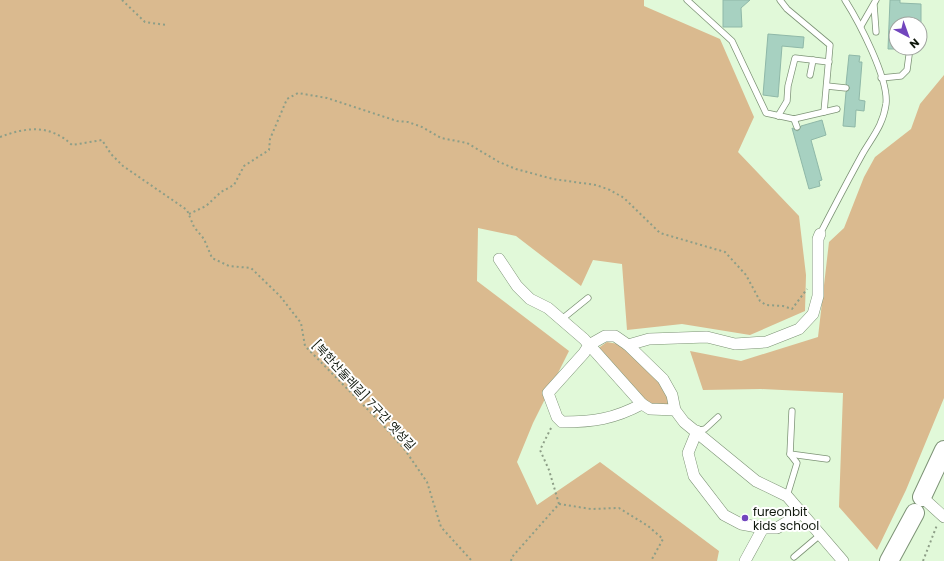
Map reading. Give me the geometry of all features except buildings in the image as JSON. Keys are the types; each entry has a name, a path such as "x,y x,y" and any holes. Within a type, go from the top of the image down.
{"main road":[{"path":"889,561 944,450"}],"street":[{"path":"628,345 649,339 707,337 735,344 766,342 799,329 813,314 818,296 818,239 820,234"},
{"path":"499,259 517,286 530,299 548,308 562,319 589,345 642,404 650,408 675,410"},
{"path":"642,404 621,415 586,422 559,420 548,393 584,353 589,345 606,336 615,336 628,345 663,379 672,396 675,410 684,422 756,481 787,496 843,561"},
{"path":"697,432 688,453 694,476 724,516 741,524 763,528 777,528 802,514"},
{"path":"918,505 942,519"},
{"path":"745,561 763,528"}],"lane":[{"path":"688,0 732,41 766,113 794,118 837,109"},
{"path":"780,0 787,9 830,45 824,112"},
{"path":"820,234 863,152 879,130 886,104 886,89 861,26 845,0"},
{"path":"861,26 875,2"},
{"path":"875,2 876,32"},
{"path":"881,78 901,76 907,70 909,56"},
{"path":"778,116 787,101 788,86 795,58 829,62"},
{"path":"810,75 813,60"},
{"path":"827,86 846,88"},
{"path":"794,118 797,127"},
{"path":"562,319 588,298"},
{"path":"787,496 797,463 790,454 792,411"},
{"path":"697,432 705,429 718,417"},
{"path":"790,454 827,459"},
{"path":"794,557 820,535"}],"path":[{"path":"122,0 145,22 166,25"},
{"path":"189,214 206,206 221,192 234,185 244,166 269,150 270,139 287,99 298,93 327,98 397,121 408,122 422,127 441,138 467,143 499,162 516,169 553,180 596,184 610,190 624,198 660,233 725,252 746,275 760,301 766,305 783,306 792,309 812,284 813,277 818,271"},
{"name":"[북한산둘레길] 7구간 옛성길","path":"0,137 20,130 39,129 63,136 72,145 102,140 111,154 123,166 187,210 194,227 204,239 212,258 229,266 252,268 280,296 301,323 305,346 382,424 405,450 428,482 441,527 472,561"},
{"path":"559,420 540,450 549,470 559,504"},
{"path":"511,561 512,557 559,504"},
{"path":"559,504 591,509 620,508 648,526 663,539 651,561"},
{"path":"923,561 942,519"}],"shaded area":[{"path":"0,0 644,0 644,6 720,39 754,117 738,152 799,216 806,275 805,311 750,335 682,324 627,330 622,264 593,260 581,286 516,236 478,228 477,281 569,351 533,423 517,462 537,505 600,462 719,551 717,561 0,561"},
{"path":"944,75 944,398 906,490 877,550 839,507 843,393 761,389 703,390 690,351 741,361 818,337 829,242 844,228 864,177 875,157 911,129 920,104"},
{"path":"607,342 618,344 665,385 671,405 660,408 643,402 597,349"}],"place":[{"name":"fureonbit kids school","path":"745,518"}]}
